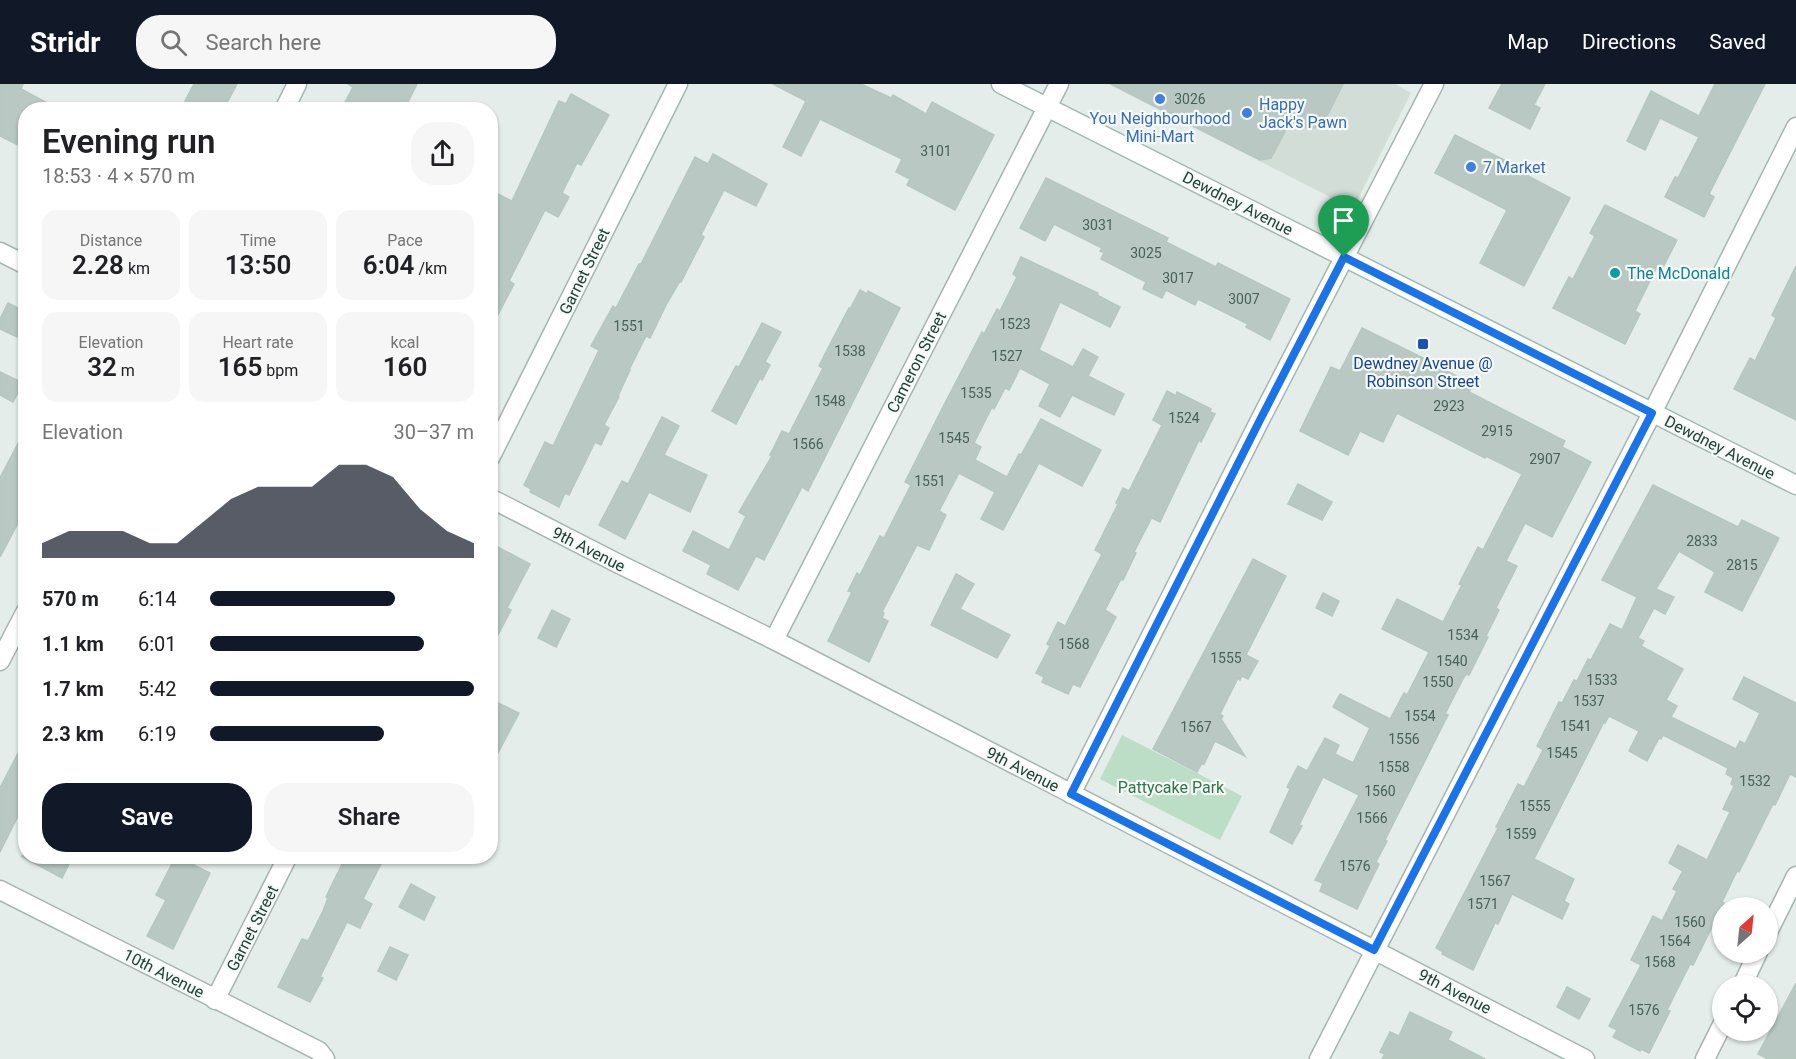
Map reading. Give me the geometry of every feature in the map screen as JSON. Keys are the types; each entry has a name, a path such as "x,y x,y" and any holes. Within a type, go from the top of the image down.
{"street":[{"path":"288,102 297,84"},
{"name":"Garnet Street","path":"498,443 678,84"},
{"name":"Dewdney Avenue","path":"1001,84 1796,485"},
{"name":"Cameron Street","path":"774,640 1059,84"},
{"path":"1071,794 1250,439 1434,84"},
{"path":"1319,1059 1652,413 1796,127"},
{"path":"0,252 18,261"},
{"name":"9th Avenue","path":"498,502 774,640 1585,1059"},
{"path":"0,661 18,627"},
{"name":"Garnet Street","path":"215,1000 284,864"},
{"path":"1778,912 1796,876"},
{"name":"10th Avenue","path":"0,890 319,1051 325,1059"},
{"path":"1705,1059 1714,1041"}],"shaded area":[{"path":"1108,84 1395,84 1411,93 1359,197 1356,201 1342,203"}],"green space":[{"name":"Pattycake Park","path":"1122,735 1242,796 1220,840 1100,779"}],"building":[{"path":"0,84 23,84 21,89 45,102 18,102 18,145 0,136"},
{"path":"194,84 237,84 227,102 185,101"},
{"path":"348,84 417,84 408,102 345,102 353,87"},
{"path":"773,84 861,84 891,98 893,95 926,114 932,102 994,135 955,210 907,185 910,179 896,172 902,159 820,119 801,156 783,147 806,101"},
{"path":"1111,84 1343,84 1322,126 1309,129 1291,120 1271,158 1260,160"},
{"path":"1502,84 1545,84 1534,105 1540,108 1530,129 1489,108"},
{"path":"1715,84 1765,84 1709,194 1714,197 1704,217 1665,197 1675,177 1678,178 1699,137 1660,118 1645,150 1627,141 1651,91 1699,116"},
{"path":"571,94 609,115 581,165 577,163 562,193 569,197 558,217 545,210 509,281 514,284 498,315 498,194 512,201 559,101 566,104"},
{"path":"1455,135 1530,173 1528,176 1570,198 1524,286 1480,263 1507,210 1435,173"},
{"path":"713,154 767,184 756,206 724,190 681,282 667,303 650,338 646,336 629,370 619,397 604,425 609,428 601,445 595,442 569,495 565,493 559,507 530,492 531,489 524,485 545,442 553,446 599,350 591,346 613,306 616,308 641,264 695,157 708,164"},
{"path":"1046,178 1168,238 1166,242 1216,267 1218,263 1290,299 1270,340 1246,327 1248,324 1198,299 1195,305 1166,290 1162,298 1143,289 1146,282 1101,259 1104,253 1100,251 1102,248 1054,224 1045,241 1020,228"},
{"name":"The McDonald","path":"1605,205 1677,240 1662,269 1657,267 1635,311 1640,314 1625,344 1553,308 1569,277 1573,279 1595,236 1590,233"},
{"path":"1021,257 1098,293 1097,295 1120,307 1110,327 1060,302 1039,350 1073,367 1083,349 1098,357 1088,376 1124,394 1114,415 1072,395 1060,417 1039,406 1050,384 1020,368 1009,390 1005,388 994,409 992,407 974,443 981,447 975,460 1007,477 1041,419 1101,450 1082,486 1039,463 1003,530 981,519 995,492 959,473 939,511 946,515 929,550 917,545 882,612 884,613 882,618 888,621 869,662 828,641 852,592 848,591 857,573 860,575 880,536 884,538 911,485 905,482 946,401 982,332 984,334 997,309 1000,311 1017,277 1013,274"},
{"path":"1796,266 1796,420 1734,389 1750,358 1755,361 1776,318 1772,315"},
{"path":"860,290 867,294 868,291 900,308 808,491 802,487 764,560 756,556 738,590 707,574 711,565 683,551 693,531 729,550 746,516 739,512 772,456 770,455 782,431 789,434 823,368 819,366"},
{"path":"8,303 18,308 17,337 0,329 0,319"},
{"path":"762,323 781,332 765,362 770,365 762,380 760,378 736,424 712,411"},
{"path":"1362,328 1473,385 1469,392 1565,441 1562,447 1591,462 1552,537 1525,523 1506,561 1517,566 1496,608 1499,610 1486,636 1488,637 1469,675 1466,674 1445,714 1448,715 1385,840 1387,841 1376,862 1379,864 1357,909 1320,891 1323,883 1315,880 1359,795 1323,777 1292,844 1270,832 1290,789 1287,787 1298,766 1307,771 1325,738 1339,745 1335,754 1353,763 1370,728 1333,707 1340,694 1390,719 1404,693 1407,695 1429,652 1382,629 1397,599 1443,622 1478,547 1483,550 1522,474 1486,456 1485,458 1397,413 1383,442 1360,431 1348,455 1300,431 1331,367 1340,371"},
{"path":"0,372 18,381 18,392 13,402 0,395"},
{"path":"1167,391 1176,396 1177,392 1211,409 1210,412 1215,414 1201,442 1199,440 1160,522 1151,519 1123,580 1121,579 1105,610 1116,617 1080,687 1073,684 1068,694 1042,682 1044,677 1036,673 1050,646 1047,644 1058,622 1065,626 1102,554 1095,550 1118,504 1116,503 1123,488 1129,491 1162,425 1153,420"},
{"path":"662,417 679,426 664,455 707,475 690,512 649,492 625,539 599,525 622,481 628,484"},
{"path":"18,443 18,523 0,557 0,478"},
{"path":"1298,484 1332,502 1322,520 1288,504"},
{"path":"1653,485 1738,527 1742,520 1779,538 1742,611 1705,592 1715,572 1679,551 1656,589 1674,597 1665,614 1654,608 1638,638 1644,641 1641,646 1683,669 1666,700 1677,706 1671,717 1736,749 1740,741 1745,744 1760,713 1733,699 1744,677 1796,703 1796,777 1790,774 1724,897 1712,897 1712,927 1667,1010 1670,1011 1649,1053 1641,1049 1640,1051 1613,1037 1617,1030 1609,1026 1641,965 1631,960 1653,916 1662,921 1677,891 1673,889 1683,871 1669,863 1678,845 1707,860 1730,812 1723,809 1734,786 1731,784 1733,778 1726,774 1728,768 1663,735 1661,739 1659,738 1647,761 1629,751 1639,731 1609,716 1604,722 1534,859 1574,879 1564,901 1569,904 1562,919 1512,894 1498,924 1495,923 1473,970 1442,954 1443,952 1436,948 1518,784 1524,787 1543,750 1537,746 1559,702 1562,703 1574,680 1577,681 1588,659 1591,660 1610,624 1622,630 1637,597 1602,580"},
{"path":"498,547 530,564 507,608 511,610 498,635"},
{"path":"1253,559 1286,576 1246,655 1258,661 1248,679 1242,676 1240,680 1238,678 1220,714 1245,756 1215,741 1204,764 1202,763 1197,772 1153,749"},
{"path":"956,574 974,584 960,609 1010,635 997,658 931,625"},
{"path":"1323,593 1339,601 1332,616 1316,608"},
{"path":"552,610 570,619 556,647 538,638"},
{"path":"498,703 519,713 498,753"},
{"path":"18,753 18,816 0,852 0,788"},
{"path":"36,864 69,864 62,878"},
{"path":"172,864 192,864 210,873 173,949 147,936 166,900 156,895"},
{"path":"342,864 381,864 363,899 372,904 360,928 347,922 310,1002 278,987 302,939 308,941 323,911 328,898 326,897"},
{"path":"411,884 435,897 424,920 399,907"},
{"path":"390,947 408,955 396,980 378,971"},
{"path":"1796,983 1796,1059 1768,1059 1758,1054 1765,1041 1778,1041 1778,1017"},
{"path":"1567,987 1590,999 1579,1019 1557,1007"},
{"path":"1410,1012 1452,1032 1448,1040 1485,1059 1382,1059 1385,1054 1380,1052 1390,1032 1399,1036"}],"place":[{"name":"You Neighbourhood Mini-Mart","path":"1160,99"},
{"name":"Happy Jack's Pawn","path":"1247,113"},
{"name":"7 Market","path":"1471,167"},
{"name":"The McDonald","path":"1615,273"},
{"name":"Dewdney Avenue @ Robinson Street","path":"1423,344"}],"route":[{"path":"1344,257 1652,413 1374,950 1071,794 1344,257"}]}
